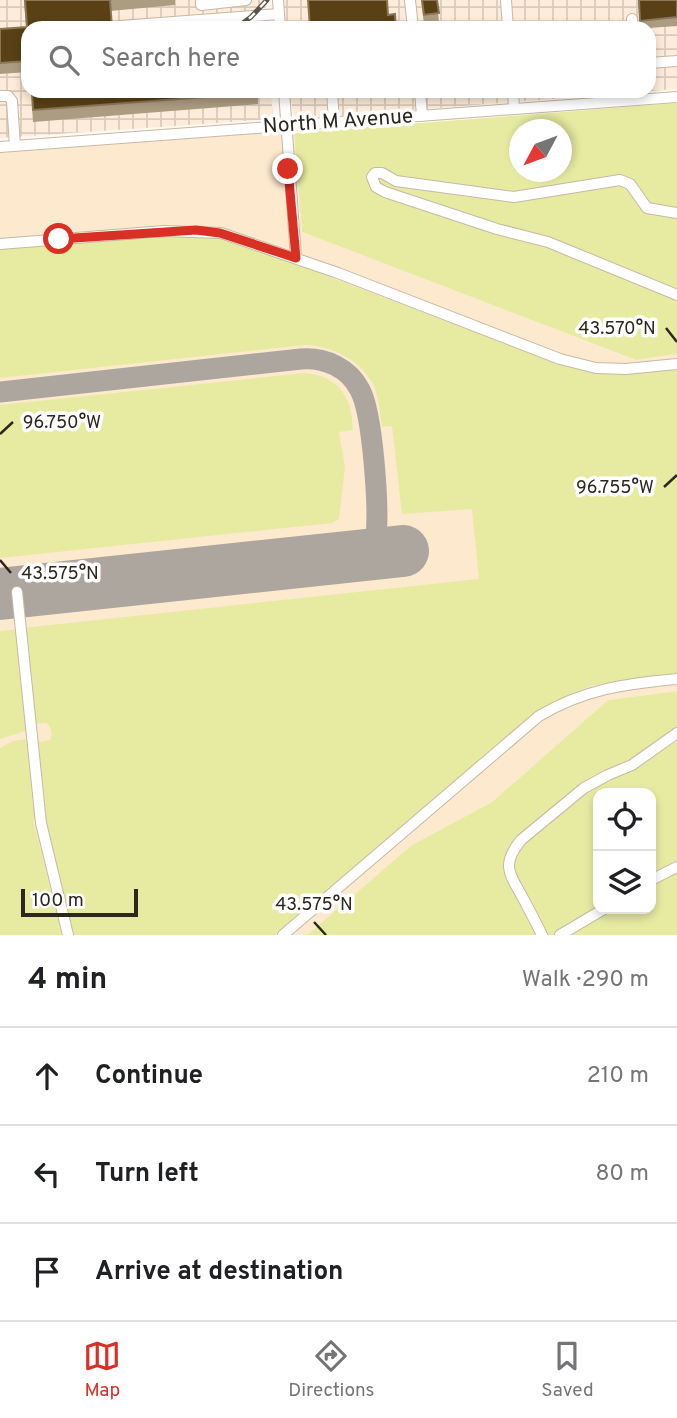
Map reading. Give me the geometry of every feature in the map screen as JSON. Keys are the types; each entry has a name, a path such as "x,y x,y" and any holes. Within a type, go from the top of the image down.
{"street":[{"path":"201,0 201,5 246,0"},
{"path":"278,0 280,21"},
{"path":"410,0 412,21"},
{"path":"506,0 508,21"},
{"path":"181,21 279,13"},
{"path":"656,62 677,61"},
{"path":"0,96 8,96 12,101 15,146"},
{"name":"North M Avenue","path":"0,147 677,97"},
{"path":"285,98 296,258"},
{"path":"332,98 334,122"},
{"path":"421,98 422,116"},
{"path":"513,98 514,109"},
{"path":"677,213 647,208 630,184 620,180 514,197 396,181 382,173 375,173 372,177 372,182 385,192 497,229 548,242 677,295"},
{"path":"0,244 196,230 220,233 296,258 560,359 596,368 626,369 677,364"},
{"path":"16,592 41,824 68,935"},
{"path":"283,935 539,716 575,697 601,688 677,679"},
{"path":"542,935 509,873 510,854 514,847 584,788 632,765 677,733"},
{"path":"656,878 677,867"},
{"path":"560,935 596,914"}],"shaded area":[{"path":"0,0 265,0 266,21 21,21 21,98 272,98 273,119 0,138"},
{"path":"276,0 677,0 677,89 656,91 656,21 279,21"},
{"path":"291,98 563,98 298,119 293,114"},
{"path":"294,133 302,232 636,360 677,354 677,691 608,700 492,802 412,845 307,935 0,935 0,153"}],"green space":[{"path":"677,103 677,354 636,360 302,232 294,133"},
{"path":"180,235 209,236 240,243 567,367 615,375 677,369 677,675 593,685 552,702 505,738 275,935 74,935 47,832 35,743 50,740 51,730 46,723 32,724 22,628 479,579 472,509 402,514 392,426 382,427 377,394 367,375 352,361 335,351 305,345 0,378 0,249"},
{"path":"305,373 317,375 335,384 350,408 353,430 339,432 345,467 339,519 332,523 0,558 0,405"},
{"path":"17,629 28,730 0,739 0,631"},
{"path":"677,691 677,935 307,935 412,845 492,802 608,700"},
{"path":"28,739 39,818 33,820 62,935 0,935 0,748 13,741"}],"building":[{"path":"25,0 110,0 112,21 27,21"},
{"path":"308,0 387,0 388,15 395,14 396,21 310,21"},
{"path":"422,0 437,0 439,13 424,15"},
{"path":"639,0 677,0 677,17 640,21"},
{"path":"21,27 21,62 0,63 0,29"},
{"path":"32,98 192,98 33,110"}],"taxiway":[{"path":"0,392 301,359 327,362 343,370 360,390 372,439 376,484 376,536 370,549 359,556"}],"runway":[{"path":"0,594 403,551"}],"railway":[{"path":"246,21 267,0"}],"route":[{"path":"59,239 196,230 250,241 296,258 288,169"}]}
